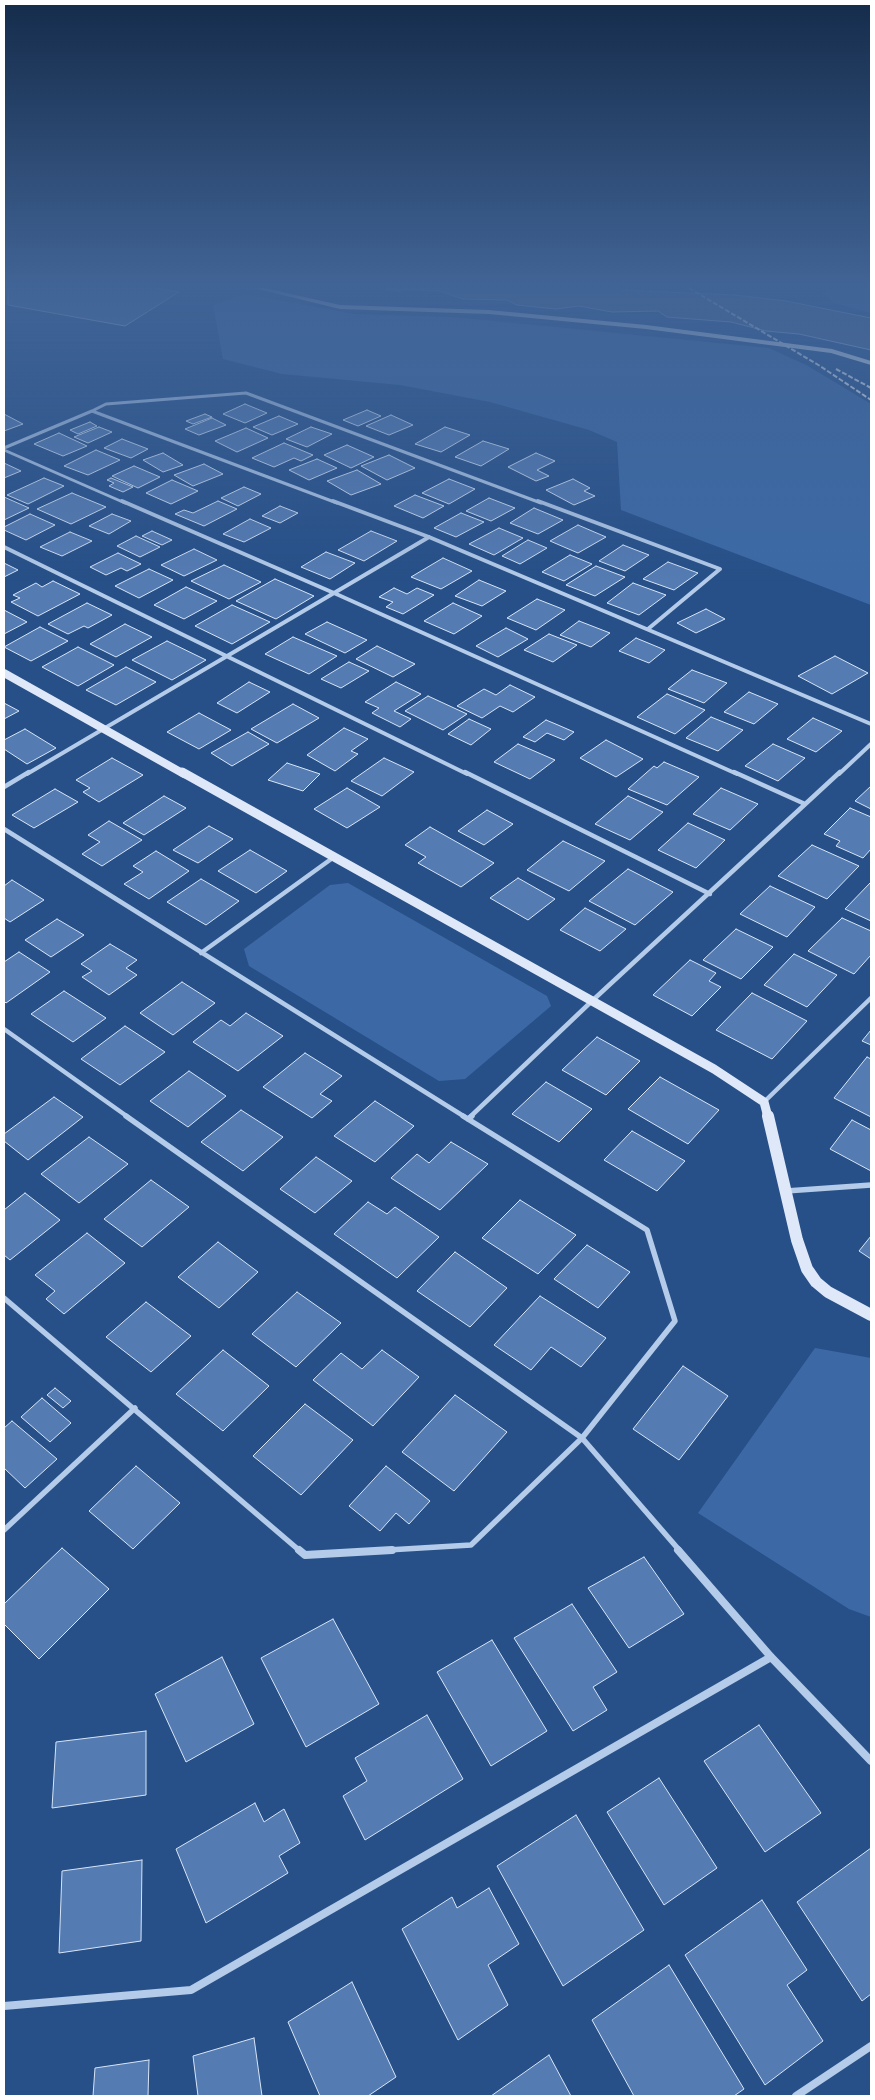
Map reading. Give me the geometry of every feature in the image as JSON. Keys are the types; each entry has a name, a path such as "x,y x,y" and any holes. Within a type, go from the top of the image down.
{"street":[{"path":"4,449 106,404 246,393 720,569 648,629"},
{"path":"92,411 429,537 871,724"},
{"path":"4,449 334,593 805,804"},
{"path":"4,787 429,537"},
{"path":"4,547 228,655 710,894"},
{"path":"4,673 714,1068 764,1102 773,1132 797,1240 807,1269 816,1282 835,1296 871,1315"},
{"path":"468,1119 593,1000 871,744"},
{"path":"4,829 647,1230 675,1322 582,1438 471,1545 305,1555 4,1298"},
{"path":"201,952 334,856"},
{"path":"764,1102 871,998"},
{"path":"4,1029 582,1438 771,1657 871,1761"},
{"path":"786,1191 871,1185"},
{"path":"4,1530 135,1408"},
{"path":"4,2006 192,1990 771,1657"},
{"path":"796,2096 871,2046"}],"shaded area":[{"path":"405,386 841,386 871,404 871,605 621,510 617,442 589,430 490,402"},
{"path":"348,883 547,996 551,1006 465,1079 439,1081 249,966 244,949 330,885"},
{"path":"815,1348 871,1358 871,1617 849,1609 698,1513"}],"building":[{"path":"245,404 267,413 245,423 223,414"},
{"path":"367,410 381,416 358,426 343,420"},
{"path":"4,414 23,424 4,431"},
{"path":"205,414 212,417 193,424 186,421"},
{"path":"391,415 413,425 389,435 366,426"},
{"path":"279,416 298,424 272,435 253,427"},
{"path":"212,418 226,425 199,435 185,429"},
{"path":"90,422 97,426 78,434 70,430"},
{"path":"99,427 112,432 88,443 74,437"},
{"path":"311,427 332,434 307,447 286,439"},
{"path":"445,427 470,435 441,452 415,444"},
{"path":"246,428 268,438 237,452 215,441"},
{"path":"59,433 87,446 63,456 34,444"},
{"path":"122,439 148,449 131,458 104,448"},
{"path":"483,441 509,449 481,466 455,457"},
{"path":"284,443 313,455 301,461 294,458 274,467 252,458"},
{"path":"347,445 374,457 351,468 324,455"},
{"path":"96,450 120,460 88,475 64,466"},
{"path":"163,453 183,465 163,472 143,460"},
{"path":"536,453 555,461 537,470 549,476 536,481 508,467"},
{"path":"389,455 415,468 387,480 361,466"},
{"path":"317,459 337,468 309,480 289,470"},
{"path":"4,463 21,471 4,478"},
{"path":"204,464 223,474 193,486 174,475"},
{"path":"134,466 160,477 138,488 112,476"},
{"path":"357,470 381,484 351,495 327,481"},
{"path":"44,478 64,486 28,504 7,495"},
{"path":"111,478 133,487 123,492 109,486 114,483 107,480"},
{"path":"449,479 475,489 449,504 422,493"},
{"path":"573,479 590,488 584,491 595,496 574,505 546,490"},
{"path":"172,480 198,491 171,504 146,493"},
{"path":"244,487 261,494 238,506 221,498"},
{"path":"72,493 106,507 71,524 37,509"},
{"path":"415,495 444,506 423,518 394,506"},
{"path":"4,497 29,508 4,520"},
{"path":"489,498 515,508 491,521 466,511"},
{"path":"218,501 237,509 204,526 175,514 184,510 193,513"},
{"path":"280,506 298,513 280,523 262,516"},
{"path":"534,508 563,520 538,534 510,523"},
{"path":"461,513 484,522 456,537 434,528"},
{"path":"30,514 55,525 26,540 4,530 4,527"},
{"path":"112,514 131,521 109,534 89,526"},
{"path":"250,519 271,528 244,542 223,534"},
{"path":"578,525 606,537 578,553 550,541"},
{"path":"499,528 523,538 494,555 469,544"},
{"path":"152,531 172,540 162,545 142,536"},
{"path":"371,531 397,541 364,561 338,550"},
{"path":"70,532 92,541 62,556 40,547"},
{"path":"136,536 160,547 140,557 117,546"},
{"path":"528,540 547,548 520,564 502,556"},
{"path":"623,545 649,555 625,571 599,561"},
{"path":"194,549 217,560 184,576 161,565"},
{"path":"326,552 355,563 330,579 301,567"},
{"path":"118,553 141,564 127,571 121,568 106,575 90,567"},
{"path":"570,555 592,564 564,581 542,572"},
{"path":"443,558 472,571 441,589 411,577"},
{"path":"668,562 698,573 674,590 643,579"},
{"path":"4,563 18,570 4,577"},
{"path":"224,565 261,582 229,599 191,581"},
{"path":"596,566 625,577 595,596 566,585"},
{"path":"149,569 173,580 139,598 115,586"},
{"path":"275,579 314,596 276,619 236,601"},
{"path":"479,580 506,591 482,606 455,596"},
{"path":"53,581 80,594 38,616 11,602 20,598 13,595 36,583 42,587"},
{"path":"633,583 666,595 639,615 607,603"},
{"path":"186,587 217,601 184,619 154,605"},
{"path":"394,588 407,594 417,588 434,595 403,614 386,607 393,602 379,597"},
{"path":"537,599 565,610 536,630 507,618"},
{"path":"87,603 112,615 88,628 84,626 68,634 48,624"},
{"path":"453,603 482,616 454,634 424,621"},
{"path":"232,605 270,622 232,644 195,626"},
{"path":"706,609 725,619 696,633 677,623"},
{"path":"4,610 27,622 4,634"},
{"path":"579,621 610,633 591,647 560,635"},
{"path":"327,622 367,640 345,653 305,634"},
{"path":"125,624 152,637 116,657 90,644"},
{"path":"40,627 68,641 31,661 4,647"},
{"path":"506,628 528,639 498,657 476,646"},
{"path":"549,634 577,645 553,662 524,650"},
{"path":"293,637 337,656 309,674 265,654"},
{"path":"636,638 665,650 649,663 619,651"},
{"path":"167,641 206,660 172,680 132,660"},
{"path":"377,646 415,664 393,677 356,659"},
{"path":"78,647 114,665 78,686 42,667"},
{"path":"835,656 868,673 832,694 798,676"},
{"path":"349,662 369,671 341,688 321,679"},
{"path":"126,667 156,682 116,705 86,690"},
{"path":"692,670 727,683 704,703 668,689"},
{"path":"249,682 270,692 237,713 217,703"},
{"path":"396,682 421,694 394,711 411,719 400,727 372,713 379,708 365,702"},
{"path":"510,685 535,697 513,712 500,706 482,718 457,706 484,689 496,695"},
{"path":"749,692 778,704 754,724 724,712"},
{"path":"667,694 705,710 675,734 637,717"},
{"path":"428,696 467,714 443,730 405,711"},
{"path":"4,703 19,711 4,719"},
{"path":"293,704 319,718 277,743 251,729"},
{"path":"199,713 231,730 199,749 167,732"},
{"path":"711,717 743,730 718,751 686,738"},
{"path":"813,718 842,731 816,752 787,739"},
{"path":"469,719 491,729 471,745 448,734"},
{"path":"546,720 574,732 564,740 547,733 535,742 523,737"},
{"path":"344,728 368,739 351,751 358,754 335,771 307,755"},
{"path":"25,729 56,748 27,764 4,749 4,740"},
{"path":"248,732 269,744 232,766 211,753"},
{"path":"606,740 643,759 616,777 580,758"},
{"path":"518,744 555,760 530,779 494,762"},
{"path":"773,744 805,758 778,781 745,766"},
{"path":"112,758 143,775 99,802 83,792 90,788 76,780"},
{"path":"384,758 414,772 382,796 351,781"},
{"path":"664,762 699,777 667,805 628,789 654,766 657,768"},
{"path":"287,763 320,774 303,791 268,780"},
{"path":"871,786 871,809 855,801"},
{"path":"347,788 380,807 347,828 314,809"},
{"path":"721,788 758,804 730,830 693,814"},
{"path":"55,789 78,802 34,828 12,815"},
{"path":"164,796 186,808 144,835 123,823"},
{"path":"628,796 663,812 630,840 595,824"},
{"path":"850,808 871,817 871,849 863,858 836,846 840,841 824,834"},
{"path":"487,810 513,824 484,845 458,831"},
{"path":"109,821 142,840 102,866 82,854 100,842 88,835"},
{"path":"688,823 725,840 696,868 658,850"},
{"path":"209,826 233,839 198,863 173,850"},
{"path":"430,827 494,863 461,887 418,863 426,857 405,845"},
{"path":"563,841 605,861 569,891 527,870"},
{"path":"812,845 859,866 827,899 778,876"},
{"path":"250,850 287,871 256,893 218,871"},
{"path":"156,851 189,871 149,899 124,884 143,872 133,866"},
{"path":"628,869 673,892 635,925 589,901"},
{"path":"518,878 555,899 528,920 490,898"},
{"path":"201,879 239,901 206,925 167,902"},
{"path":"12,880 44,900 10,922 4,918 4,886"},
{"path":"871,882 871,921 845,909"},
{"path":"770,886 815,907 787,937 740,914"},
{"path":"585,908 626,929 600,951 560,930"},
{"path":"842,918 871,931 871,955 854,974 808,951"},
{"path":"57,919 84,935 51,957 25,940"},
{"path":"736,929 773,947 741,979 703,960"},
{"path":"110,944 137,960 126,968 137,975 109,995 82,977 92,971 81,964"},
{"path":"19,952 50,972 6,1003 4,1001 4,962"},
{"path":"794,954 837,975 807,1007 764,985"},
{"path":"690,960 716,973 709,981 721,987 692,1016 653,995"},
{"path":"182,982 215,1003 173,1035 140,1013"},
{"path":"64,991 106,1018 73,1042 31,1014"},
{"path":"752,993 807,1021 772,1059 716,1030"},
{"path":"246,1013 283,1036 238,1071 193,1042 221,1020 230,1026"},
{"path":"125,1026 165,1052 120,1085 81,1059"},
{"path":"871,1030 871,1045 862,1041"},
{"path":"597,1037 640,1061 606,1095 562,1070"},
{"path":"305,1053 342,1076 320,1094 332,1101 312,1118 263,1087"},
{"path":"867,1057 871,1059 871,1117 834,1098"},
{"path":"189,1071 226,1096 188,1127 150,1101"},
{"path":"660,1077 719,1110 688,1144 628,1109"},
{"path":"546,1082 592,1109 559,1142 512,1114"},
{"path":"54,1097 83,1117 28,1160 4,1141 4,1134"},
{"path":"375,1101 414,1126 375,1162 334,1136"},
{"path":"241,1110 283,1137 243,1171 201,1142"},
{"path":"852,1120 871,1130 871,1171 830,1149"},
{"path":"632,1131 685,1161 657,1191 604,1160"},
{"path":"89,1137 128,1164 79,1203 41,1174"},
{"path":"451,1142 488,1164 440,1210 391,1178 417,1154 429,1163"},
{"path":"316,1157 352,1181 315,1213 280,1189"},
{"path":"151,1180 189,1207 142,1247 104,1219"},
{"path":"25,1193 60,1220 10,1260 4,1255 4,1210"},
{"path":"520,1200 576,1235 538,1274 482,1238"},
{"path":"368,1202 387,1214 395,1207 439,1237 397,1278 334,1234"},
{"path":"87,1233 125,1263 64,1314 46,1299 55,1291 35,1275"},
{"path":"871,1236 871,1259 859,1251"},
{"path":"218,1242 258,1272 219,1308 178,1277"},
{"path":"587,1245 630,1272 598,1308 554,1279"},
{"path":"455,1252 507,1288 470,1327 417,1291"},
{"path":"297,1292 341,1323 296,1367 252,1334"},
{"path":"540,1296 606,1338 581,1367 551,1347 531,1370 494,1345"},
{"path":"146,1302 191,1336 151,1372 106,1337"},
{"path":"223,1350 269,1386 223,1431 176,1394"},
{"path":"382,1350 419,1377 373,1426 313,1380 341,1353 362,1369"},
{"path":"683,1366 728,1396 679,1460 633,1429"},
{"path":"55,1388 71,1401 63,1408 47,1395"},
{"path":"455,1395 507,1432 454,1491 402,1452"},
{"path":"42,1398 71,1423 50,1442 21,1417"},
{"path":"305,1404 353,1440 301,1495 253,1456"},
{"path":"12,1421 57,1459 25,1488 4,1468 4,1428"},
{"path":"136,1466 180,1503 133,1549 89,1511"},
{"path":"386,1466 430,1501 409,1524 396,1513 380,1531 349,1506"},
{"path":"62,1548 109,1589 39,1659 4,1624 4,1604"},
{"path":"644,1557 684,1614 629,1648 588,1588"},
{"path":"572,1604 617,1672 593,1687 607,1710 573,1731 514,1638"},
{"path":"333,1619 379,1704 306,1747 261,1658"},
{"path":"492,1640 547,1731 491,1766 437,1672"},
{"path":"222,1657 254,1724 186,1762 155,1694"},
{"path":"427,1715 463,1779 365,1840 343,1796 367,1781 355,1758"},
{"path":"759,1725 821,1813 765,1852 704,1761"},
{"path":"146,1731 146,1795 52,1808 56,1742"},
{"path":"659,1778 717,1868 664,1905 607,1812"},
{"path":"255,1803 264,1822 284,1809 300,1843 279,1856 288,1873 206,1923 176,1849"},
{"path":"576,1815 644,1930 563,1986 497,1866"},
{"path":"871,1848 871,1994 862,2001 797,1902"},
{"path":"142,1860 141,1941 59,1953 62,1871"},
{"path":"489,1888 519,1944 488,1965 508,2005 458,2040 402,1929 452,1897 457,1908"},
{"path":"762,1900 807,1970 787,1985 823,2041 765,2085 685,1955"},
{"path":"669,1965 744,2089 734,2096 634,2096 592,2020"},
{"path":"352,1982 396,2077 368,2096 320,2096 288,2022"},
{"path":"254,2038 262,2096 198,2096 193,2056"},
{"path":"549,2055 571,2096 491,2096"},
{"path":"149,2060 148,2096 93,2096 95,2068"}],"railway":[{"path":"850,386 871,400"},
{"path":"867,386 871,388"}]}
